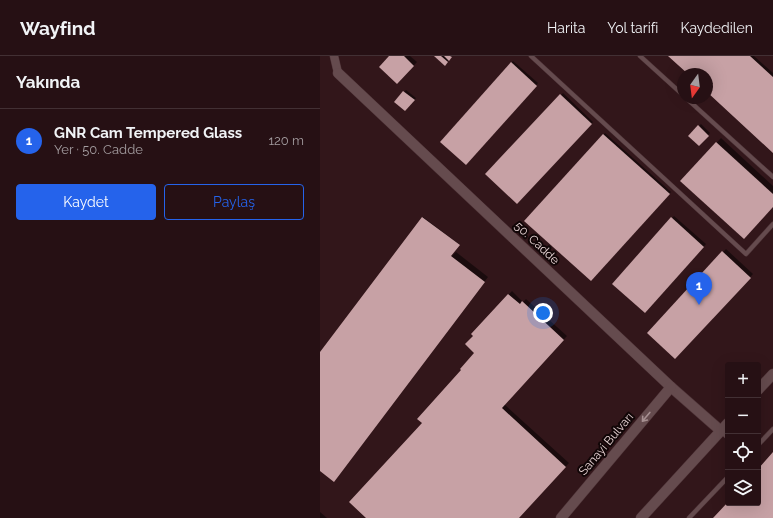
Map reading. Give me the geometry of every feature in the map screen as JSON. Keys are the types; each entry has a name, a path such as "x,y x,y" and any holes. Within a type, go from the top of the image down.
{"street":[{"path":"334,56 338,73"},
{"name":"50. Cadde","path":"338,73 671,387 724,434"},
{"path":"761,387 773,374"},
{"name":"Sanayi Bulvarı","path":"561,518 671,387"},
{"path":"642,518 724,434"}],"lane":[{"path":"531,56 746,254 773,224"},
{"path":"640,56 677,90"},
{"path":"693,104 773,177"},
{"path":"761,442 773,429"},
{"path":"689,518 725,480"}],"building":[{"path":"389,56 404,56 414,66 397,84 379,67"},
{"path":"434,56 441,56 448,62 445,66"},
{"path":"444,56 450,56 452,57 449,61"},
{"path":"668,56 750,56 773,77 773,153 713,98 713,68 681,68"},
{"path":"511,62 537,86 466,165 440,142"},
{"path":"403,91 415,100 405,111 394,102"},
{"path":"560,94 592,124 517,204 485,174"},
{"path":"698,125 709,136 699,146 688,136"},
{"path":"603,134 670,194 591,281 524,221"},
{"path":"716,142 773,194 773,207 744,239 680,181"},
{"path":"422,217 460,245 451,256 485,282 334,482 320,471 320,352"},
{"path":"671,217 704,247 645,313 612,284"},
{"path":"722,251 751,278 675,359 647,333"},
{"path":"508,294 520,304 522,301 564,340 502,408 566,467 519,518 366,518 349,502 422,423 417,419 461,370 460,369 474,353 465,344 473,336 471,334"},
{"path":"773,452 773,518 713,518 725,505 761,506 761,466"}],"place":[{"name":"GNR Cam Tempered Glass","path":"699,305"}]}
